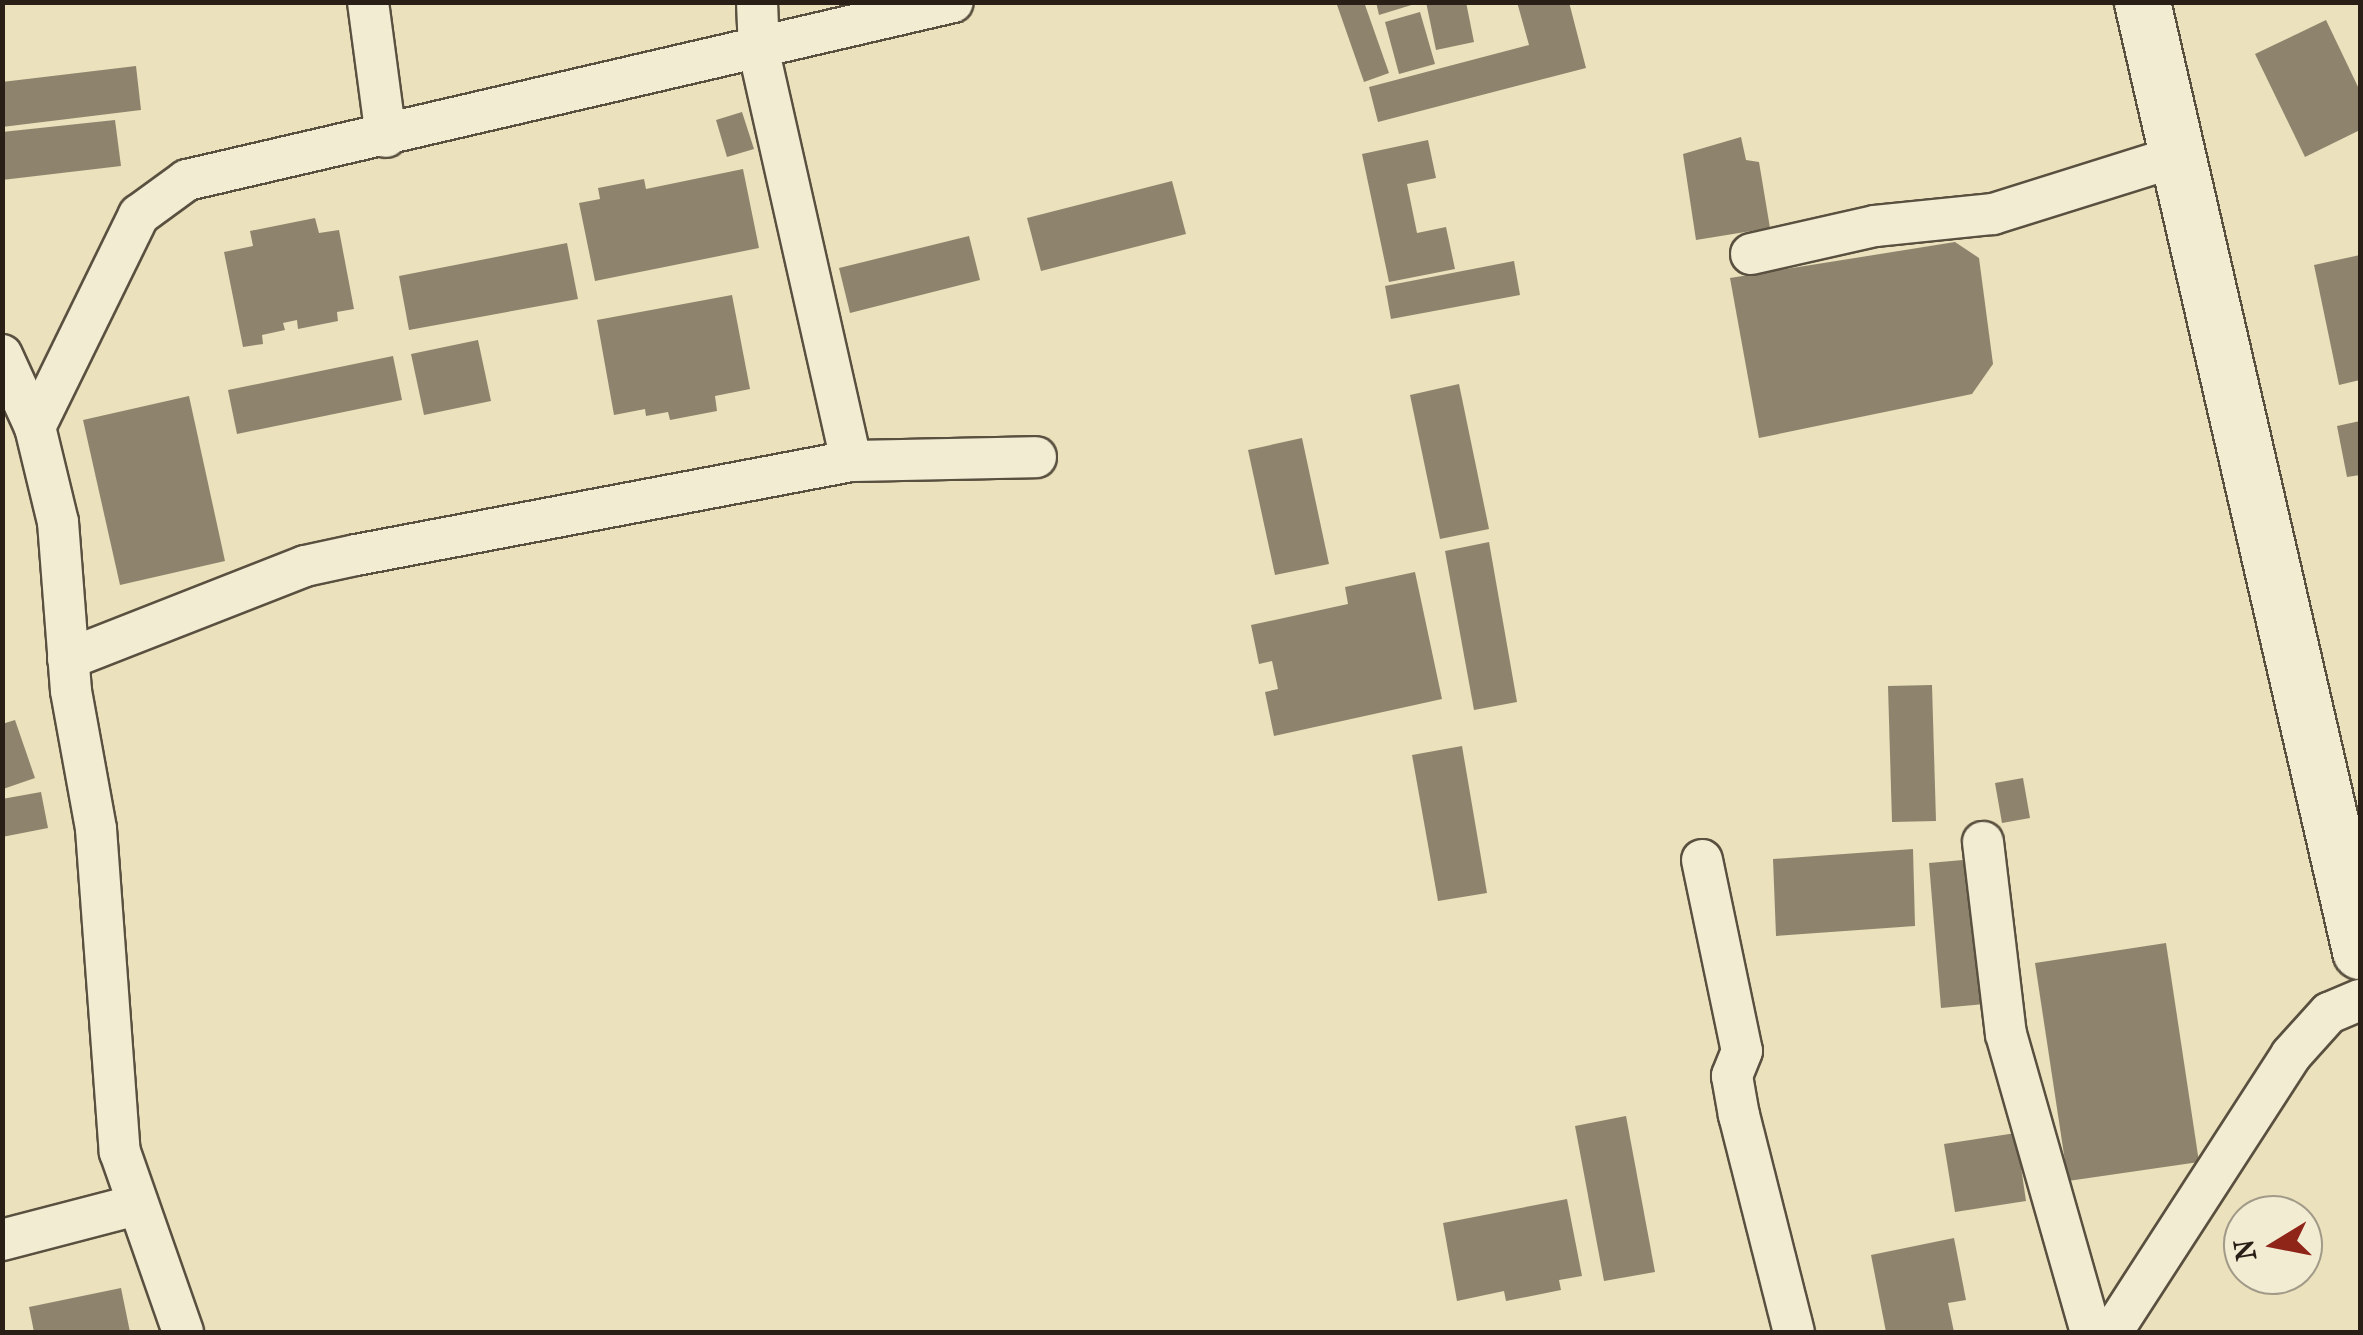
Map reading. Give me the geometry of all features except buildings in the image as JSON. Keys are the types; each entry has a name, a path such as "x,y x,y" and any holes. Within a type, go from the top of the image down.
{"street":[{"path":"368,2 386,137"},
{"path":"758,2 759,52 851,462"},
{"path":"34,427 152,203 187,180 759,52 953,2"},
{"path":"2142,2 2360,952"},
{"path":"1751,254 1876,226 1993,214 2175,157"},
{"path":"2,355 34,427 58,522 68,659 96,829 110,1074 136,1206 184,1332"},
{"path":"68,659 306,566 851,462 1036,457"},
{"path":"1984,842 2006,1034 2091,1332"},
{"path":"1702,860 1742,1052 1732,1076 1738,1116 1794,1332"},
{"path":"2112,1332 2291,1055 2328,1014 2360,1000"},
{"path":"2,1240 136,1206"}]}
